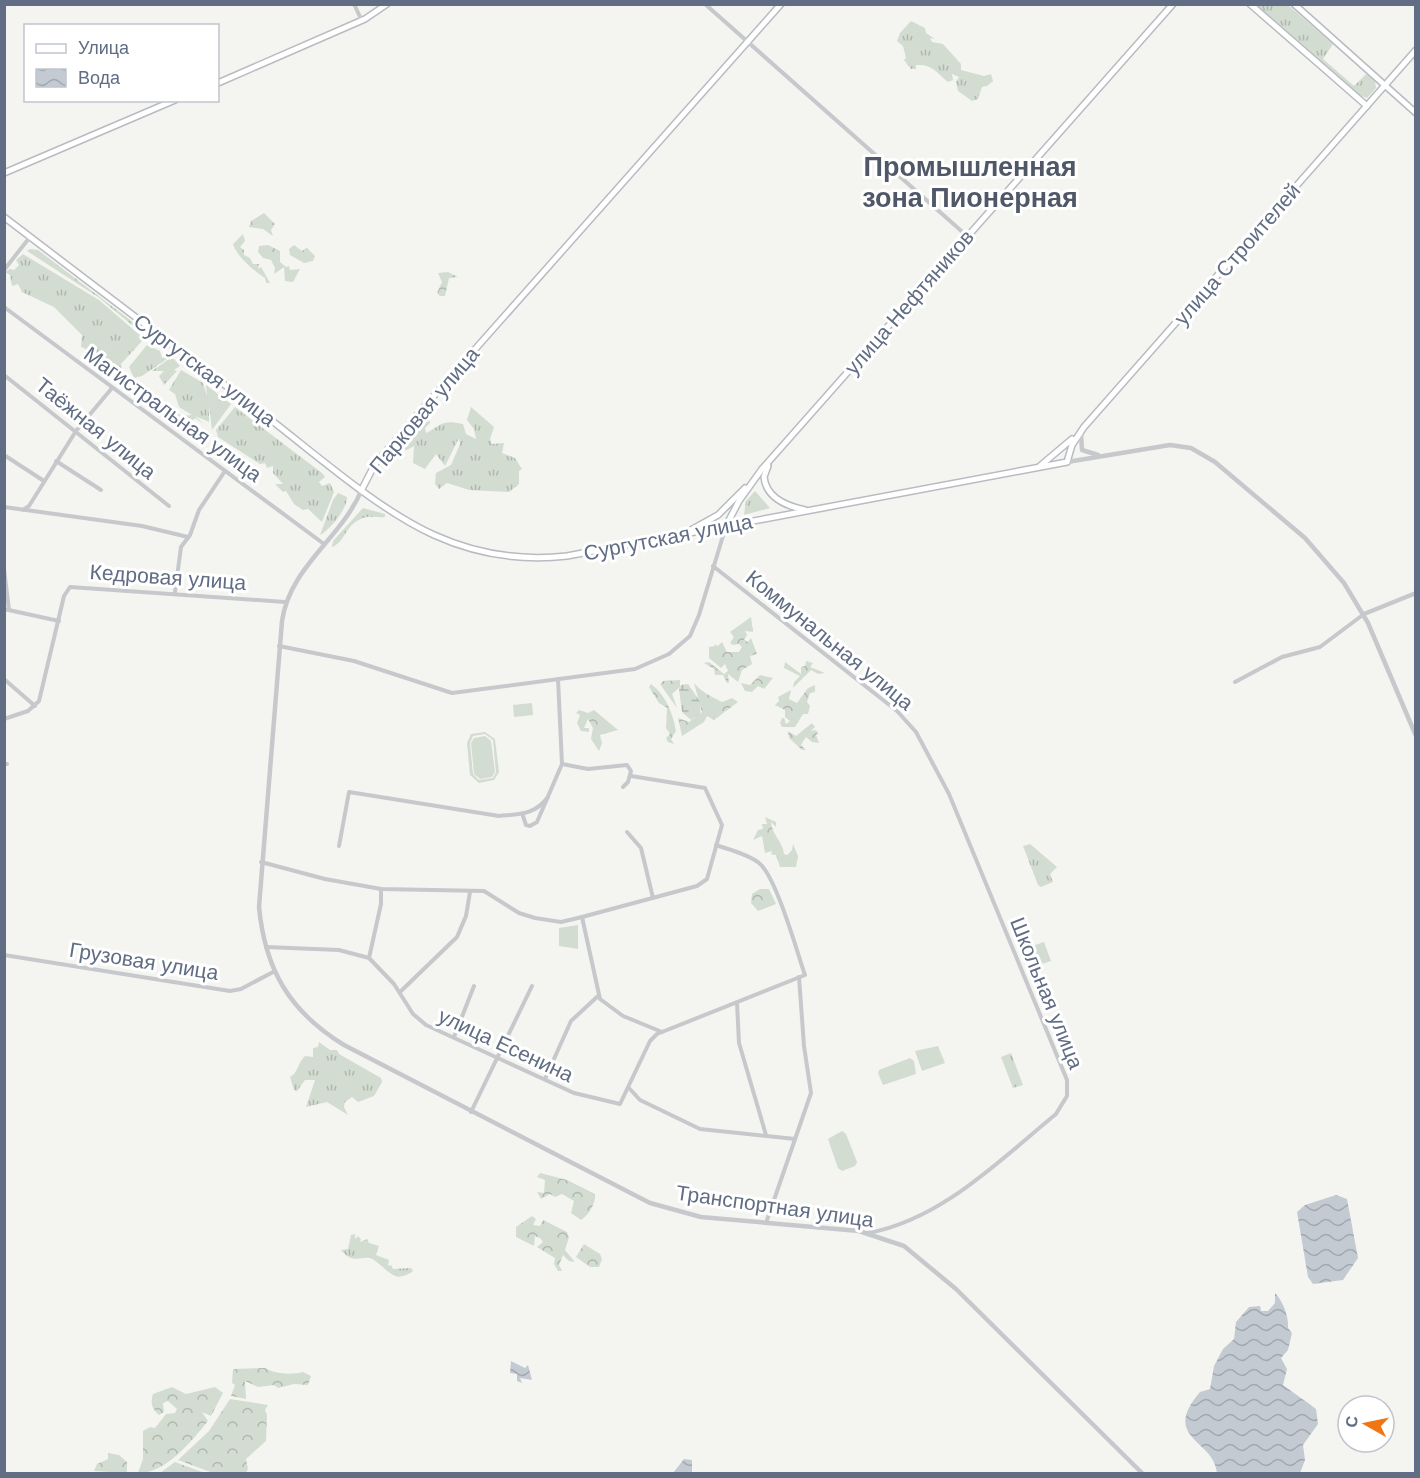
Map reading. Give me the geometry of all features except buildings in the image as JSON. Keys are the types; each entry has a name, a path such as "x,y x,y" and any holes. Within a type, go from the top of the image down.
{"main road":[{"path":"219,83 362,21 387,4"},
{"name":"Парковая улица","path":"362,489 375,464 431,399 781,4"},
{"name":"улица Нефтяников","path":"726,526 739,501 762,469 1173,4"},
{"path":"1250,4 1367,106"},
{"path":"1293,4 1416,112"},
{"name":"улица Строителей","path":"1067,462 1072,445 1084,427 1416,50"},
{"path":"4,173 170,102"},
{"name":"Сургутская улица","path":"4,217 362,489 434,535 480,551 518,557 567,556 1067,462"},
{"path":"1035,469 1053,458 1084,427"},
{"path":"772,459 764,477 770,492 788,506 809,511"},
{"path":"685,533 718,515 762,469"}],"street":[{"path":"354,4 362,21"},
{"path":"705,4 968,236"},
{"path":"4,270 30,237"},
{"name":"Магистральная улица","path":"4,307 324,544"},
{"name":"Таёжная улица","path":"4,375 169,506"},
{"path":"22,511 29,506 76,431 112,388"},
{"path":"1084,427 1079,441 1082,450 1104,455"},
{"name":"Сургутская улица","path":"1067,462 1170,445 1191,448 1205,455 1316,550 1344,583 1364,614 1416,736"},
{"path":"4,455 44,481"},
{"path":"56,461 101,490"},
{"path":"174,592 181,547 188,537 199,510 225,471"},
{"name":"Парковая улица","path":"275,971 266,947 259,908 279,646 285,602 292,585 356,502 362,489"},
{"path":"4,507 142,526 188,537"},
{"path":"279,646 354,661 452,693 635,669 651,664 678,649 693,630 726,526"},
{"name":"Коммунальная улица","path":"713,566 911,725 949,794 995,907"},
{"path":"4,569 7,609 59,621"},
{"name":"Кедровая улица","path":"36,706 44,688 65,592 73,586 285,602"},
{"path":"1235,682 1282,657 1320,647 1364,614 1416,593"},
{"path":"4,679 36,706 4,719"},
{"path":"523,816 526,825 535,824 562,764 558,680"},
{"path":"562,764 588,769 627,765 631,776 623,787"},
{"path":"261,862 325,879 381,889 470,891 493,894 517,911 535,918 561,922 704,882 722,825 705,788 631,776"},
{"path":"339,846 349,792 499,816 523,816 541,806 548,798"},
{"path":"627,832 641,848 653,898"},
{"path":"716,845 751,858 764,868 778,898 805,975 662,1032 650,1041 628,1088 637,1098 700,1129 795,1139"},
{"path":"266,947 339,950 369,958 381,904 381,889"},
{"path":"400,992 458,937 466,916 470,891"},
{"name":"Школьная улица","path":"867,1233 887,1228 941,1204 1056,1114 1065,1102 1068,1090 1065,1075 995,907"},
{"path":"582,917 598,996 613,1010 662,1032"},
{"name":"Грузовая улица","path":"4,955 230,991 241,989 275,971"},
{"name":"улица Есенина","path":"369,958 400,992 419,1020 582,1096 620,1104 628,1088"},
{"name":"Транспортная улица","path":"275,971 294,1004 326,1034 606,1182 660,1207 701,1217 867,1233 889,1240 914,1253 948,1282 1143,1473"},
{"path":"766,1224 811,1090 804,1046 800,977"},
{"path":"454,1037 474,986"},
{"path":"471,1112 532,986"},
{"path":"545,1079 571,1021 598,996"},
{"path":"737,1003 739,1043 766,1135"},
{"path":"647,1026 650,1041"},
{"path":"887,1228 885,1234 889,1240"}],"green space":[{"path":"1254,5 1288,5 1333,44 1323,59 1354,86 1366,74 1375,81 1376,88 1367,98 1359,95"},
{"path":"911,21 925,28 926,33 935,39 930,38 932,42 943,44 961,64 961,70 984,76 991,74 993,81 982,87 978,99 972,101 958,91 956,82 959,77 952,74 953,80 948,82 934,69 926,66 916,65 916,69 911,69 904,60 906,58 903,46 897,41 900,33"},
{"path":"264,213 275,224 271,230 273,236 263,229 249,227 251,221"},
{"path":"243,234 245,241 240,247 244,250 244,255 250,258 253,264 259,264 258,269 261,267 270,283 266,283 265,278 246,263 235,249 233,244"},
{"path":"268,245 280,251 280,262 286,267 289,266 290,270 300,269 293,282 285,281 284,267 274,274 275,268 271,260 263,258 258,252 259,246"},
{"path":"294,245 302,251 307,248 315,256 313,261 304,263 290,255 289,249"},
{"path":"38,250 142,329 144,335 98,297 27,251"},
{"path":"23,254 99,300 142,337 142,341 121,364 122,369 118,369 115,378 111,377 113,374 98,358 81,347 82,335 54,307 22,292 18,284 12,286 10,275 5,272 10,269 14,270 19,265 16,260"},
{"path":"448,272 458,277 449,278 445,296 440,296 437,293 442,282 438,273"},
{"path":"147,345 160,351 162,358 166,356 167,359 142,376 134,378 129,367"},
{"path":"86,353 99,355 107,370 112,368 114,376 108,378 90,363"},
{"path":"169,359 174,359 180,366 174,370 177,371 164,385 159,376 164,371 152,371"},
{"path":"181,370 203,383 207,396 206,385 231,404 212,430 209,406 209,422 195,416 204,424 195,418 187,426 179,420 176,412 181,416 192,415 179,407 175,394 169,390"},
{"path":"235,407 322,473 325,477 319,482 322,486 330,483 334,492 322,522 308,509 303,510 294,504 286,491 283,492 275,484 283,484 273,473 273,466 267,468 265,463 260,464 218,437 216,430"},
{"path":"471,407 494,427 490,439 492,444 504,443 502,453 515,458 522,469 519,471 519,484 509,492 469,490 447,483 439,489 435,484 436,473 451,465 460,444 459,438 445,466 436,454 425,469 413,463 414,446 407,450 403,449 405,434 417,426 425,415 429,417 430,423 425,428 426,433 451,422 463,424 466,434 476,439 474,429 467,420"},
{"path":"755,491 770,508 744,515 746,501"},
{"path":"338,493 347,497 344,507 333,524 320,535 333,500"},
{"path":"363,508 385,514 385,517 369,517 357,521 337,545 332,547 333,541"},
{"path":"751,617 753,632 745,631 747,635 744,640 748,642 751,638 757,654 750,656 752,664 742,670 738,682 728,674 729,683 727,683 723,675 715,675 714,669 704,663 709,662 724,674 728,671 725,664 721,668 709,658 709,647 715,646 714,644 718,646 722,642 727,652 739,652 742,647 739,644 730,643 734,637 730,632"},
{"path":"806,661 813,663 810,667 825,673 818,674 811,670 793,688 794,682 800,676 784,668 785,662 801,674 801,667 805,666"},
{"path":"760,675 773,678 764,689 758,686 752,692 745,691 741,683 750,685"},
{"path":"680,680 680,687 672,694 677,708 660,684 663,681"},
{"path":"694,683 707,694 722,702 732,698 738,702 714,720 707,716 704,722 682,736 678,718 689,722 702,712"},
{"path":"651,684 665,699 671,712 676,731 671,739 674,744 668,742 666,738 670,734 666,728 667,708 659,703 649,687"},
{"path":"688,684 701,703 700,714 691,720 682,712 679,689 681,685"},
{"path":"815,685 815,692 810,693 807,702 810,706 808,714 803,714 795,727 782,727 780,723 782,718 786,724 790,721 785,717 785,710 775,705 779,701 778,697 791,690 789,699 797,703 808,688"},
{"path":"532,703 533,715 514,717 513,705"},
{"path":"579,710 588,713 594,710 618,730 600,735 602,743 599,751 591,739 593,728 588,719 584,728 589,728 589,732 581,731 577,723 580,715 576,713"},
{"path":"812,723 815,727 811,731 816,730 818,733 816,735 819,743 812,742 806,737 801,745 806,750 802,750 789,738 788,731 796,736"},
{"path":"485,732 495,739 499,772 494,780 479,783 470,775 467,743 471,734","holes":["485,734 493,740 496,772 493,778 479,780 473,774 470,743 473,736"]},
{"path":"485,736 491,741 495,772 492,777 480,779 474,774 471,743 474,738"},
{"path":"765,817 776,822 776,827 771,822 772,827 784,854 787,855 792,850 793,844 798,856 796,867 780,867 776,855 771,854 772,851 765,853 762,836 753,840 758,830 763,829 762,824 767,824"},
{"path":"1030,844 1057,867 1050,874 1053,882 1041,887 1038,885 1023,846"},
{"path":"760,889 769,889 776,904 758,911 751,903 752,894"},
{"path":"578,925 578,949 559,946 559,928"},
{"path":"1044,942 1051,961 1039,965 1032,946"},
{"path":"319,1042 330,1050 337,1050 339,1054 381,1078 382,1082 374,1096 358,1102 352,1097 345,1102 344,1107 348,1115 327,1102 306,1107 315,1080 305,1080 297,1091 294,1090 290,1077 305,1056 313,1057 313,1048 318,1047"},
{"path":"938,1046 945,1063 922,1071 915,1051"},
{"path":"1011,1053 1023,1085 1013,1088 1001,1057"},
{"path":"910,1058 914,1061 916,1074 883,1085 879,1070"},
{"path":"842,1131 846,1134 857,1162 855,1166 842,1171 838,1168 828,1139"},
{"path":"540,1173 567,1180 595,1194 593,1205 587,1215 581,1220 571,1213 574,1201 562,1194 555,1197 550,1194 541,1199 537,1192 544,1193 545,1180 537,1177"},
{"path":"532,1216 536,1219 533,1225 540,1226 543,1220 567,1232 569,1237 565,1250 575,1262 569,1261 563,1255 559,1265 562,1271 558,1271 554,1264 555,1258 537,1247 543,1242 540,1238 535,1236 534,1246 516,1237 516,1227"},
{"path":"355,1234 355,1239 358,1236 361,1239 360,1242 367,1239 369,1243 379,1246 376,1255 389,1260 388,1266 391,1265 393,1269 411,1268 413,1271 397,1277 370,1258 355,1259 346,1255 341,1250 348,1249 351,1235"},
{"path":"584,1244 600,1254 602,1259 599,1267 590,1267 576,1257"},
{"path":"265,1368 273,1372 303,1372 311,1376 308,1385 294,1384 278,1388 274,1385 258,1387 245,1381 246,1399 231,1396 235,1385 232,1383 233,1369"},
{"path":"172,1387 186,1394 215,1387 223,1393 211,1416 202,1412 208,1421 177,1455 158,1468 138,1473 143,1459 143,1431 150,1427 155,1428 166,1414 175,1413 177,1409 168,1401 163,1403 164,1412 159,1415 152,1406 153,1394"},
{"path":"230,1399 268,1405 265,1410 267,1415 266,1441 246,1459 248,1469 246,1473 213,1473 178,1460 209,1431"},
{"path":"108,1453 119,1455 127,1462 127,1473 94,1471 97,1464 108,1459"},
{"path":"175,1462 205,1473 160,1473"}],"water":[{"path":"1336,1195 1347,1199 1358,1258 1343,1280 1313,1284 1308,1277 1297,1212 1305,1205"},
{"path":"1275,1293 1283,1305 1288,1319 1288,1328 1292,1333 1288,1350 1281,1358 1287,1369 1283,1385 1316,1409 1318,1424 1303,1445 1305,1460 1300,1473 1217,1473 1214,1462 1192,1437 1185,1420 1189,1408 1200,1392 1210,1389 1214,1366 1223,1349 1234,1339 1236,1322 1249,1307 1260,1306 1261,1311 1268,1311 1275,1303"},
{"path":"511,1361 525,1368 528,1365 532,1380 520,1378 522,1383 517,1381 517,1374 510,1373"},
{"path":"684,1459 692,1460 692,1473 673,1473"}],"district":[{"name":"Промышленная зона Пионерная","path":"970,182"}]}
